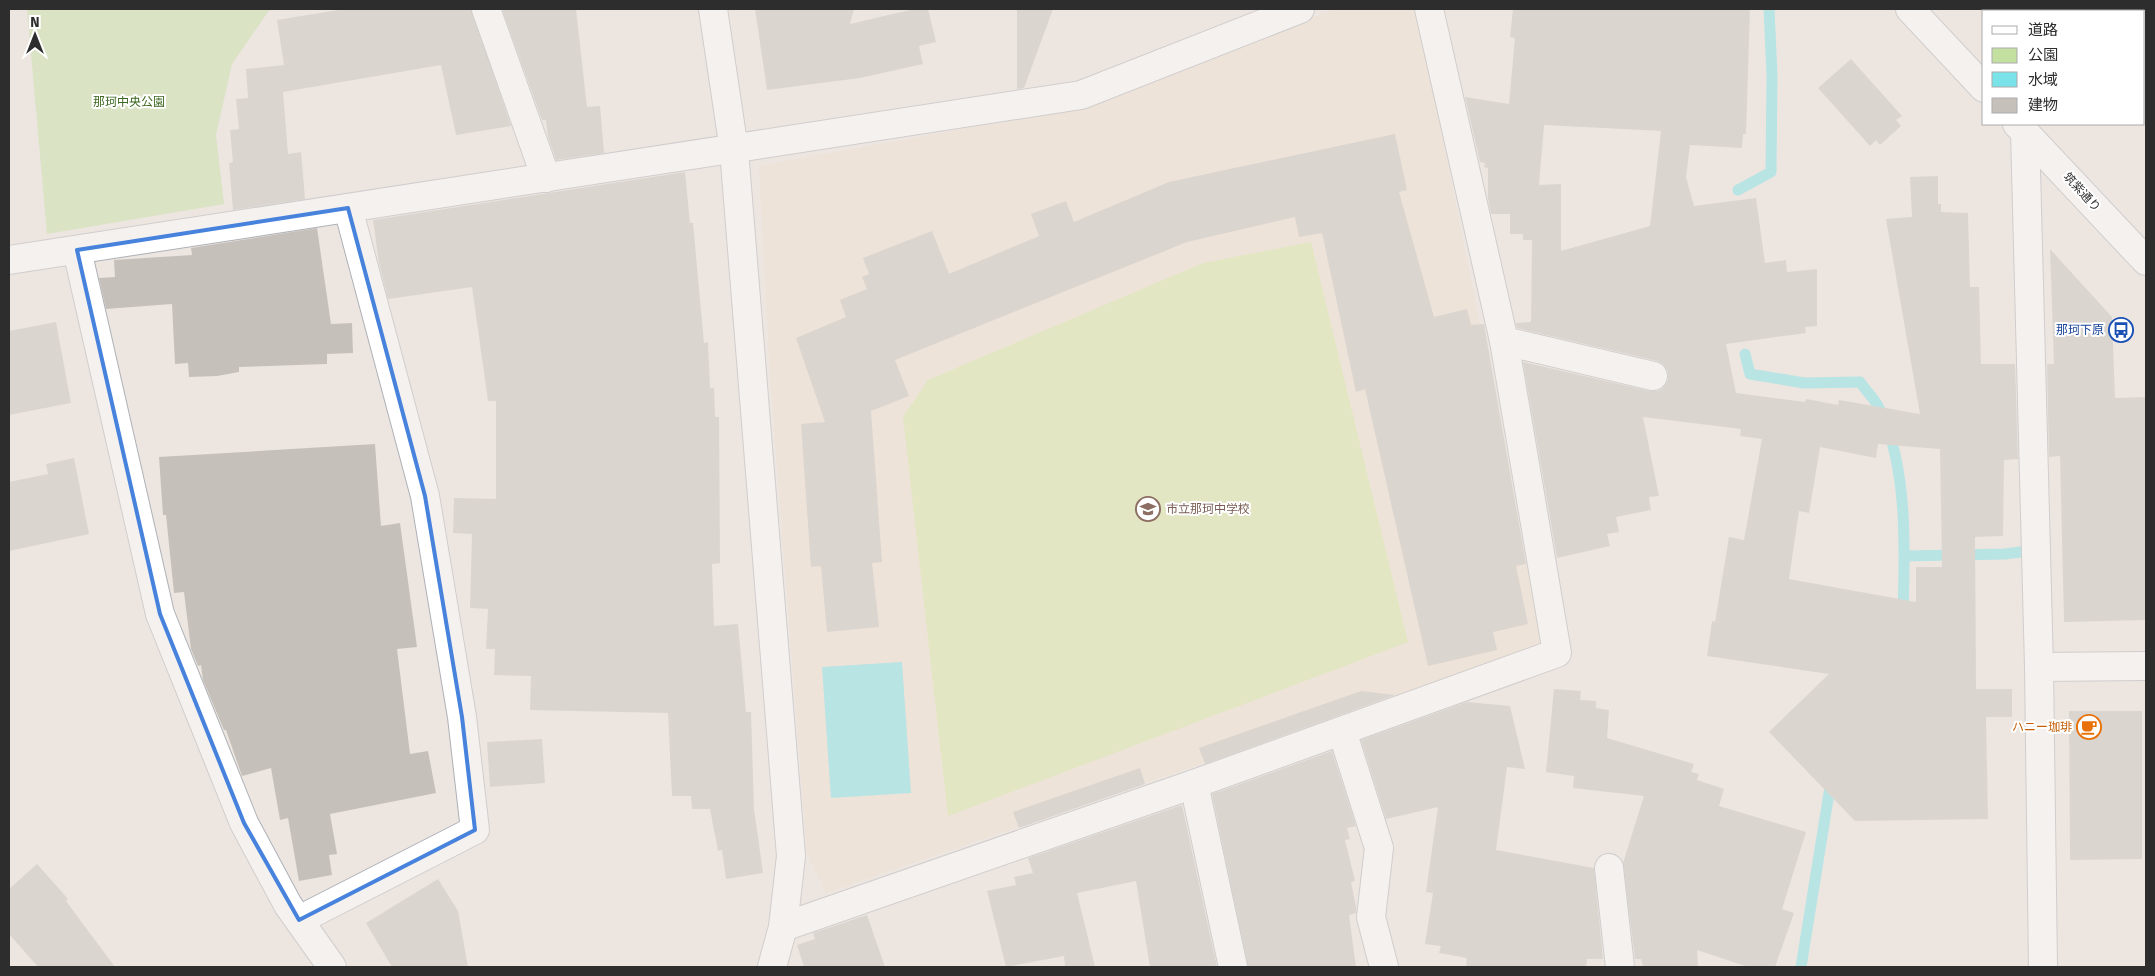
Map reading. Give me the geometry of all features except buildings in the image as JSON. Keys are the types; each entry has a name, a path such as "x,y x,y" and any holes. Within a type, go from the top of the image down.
{"street":[{"path":"486,9 546,178"},
{"path":"713,9 734,150 791,856 782,927 772,967"},
{"path":"9,260 734,150 1081,95 1246,19 1300,9"},
{"path":"782,927 1194,784 1557,653 1504,341 1429,9"},
{"path":"1910,9 1982,86"},
{"path":"2021,128 2039,667 2043,967"},
{"name":"筑紫通り","path":"2021,128 2146,261"},
{"path":"299,920 475,830 462,717 425,496 348,208"},
{"path":"77,250 160,614 244,823 288,905 299,920 322,962"},
{"path":"1504,341 1653,376"},
{"path":"2039,667 2146,666"},
{"path":"1342,731 1379,848 1371,918 1384,967"},
{"path":"1194,784 1233,967"},
{"path":"1609,868 1620,967"}],"highlighted area":[{"path":"348,208 425,496 462,717 475,830 299,920 244,823 160,614 77,250"}],"shaded area":[{"name":"市立那珂中学校","path":"1335,9 1417,9 1543,646 826,893 807,854 770,373 759,166 1082,107"}],"green space":[{"name":"那珂中央公園","path":"27,9 270,9 232,64 216,135 224,204 47,234"},
{"path":"1311,242 1408,642 948,816 903,417 928,380 1203,263"}],"water":[{"path":"902,662 911,793 831,798 822,667"}],"waterway":[{"path":"1738,190 1771,172 1772,75 1769,9"},
{"path":"1745,354 1750,374 1804,383 1860,382 1878,406 1896,457 1900,483 1904,537 1903,614"},
{"path":"1905,556 2005,554 2035,550"},
{"path":"1801,967 1830,787 1835,780"}],"place":[{"name":"那珂下原","path":"2121,330"},
{"name":"市立那珂中学校","path":"1148,509"},
{"name":"ハニー珈琲","path":"2089,727"}]}
